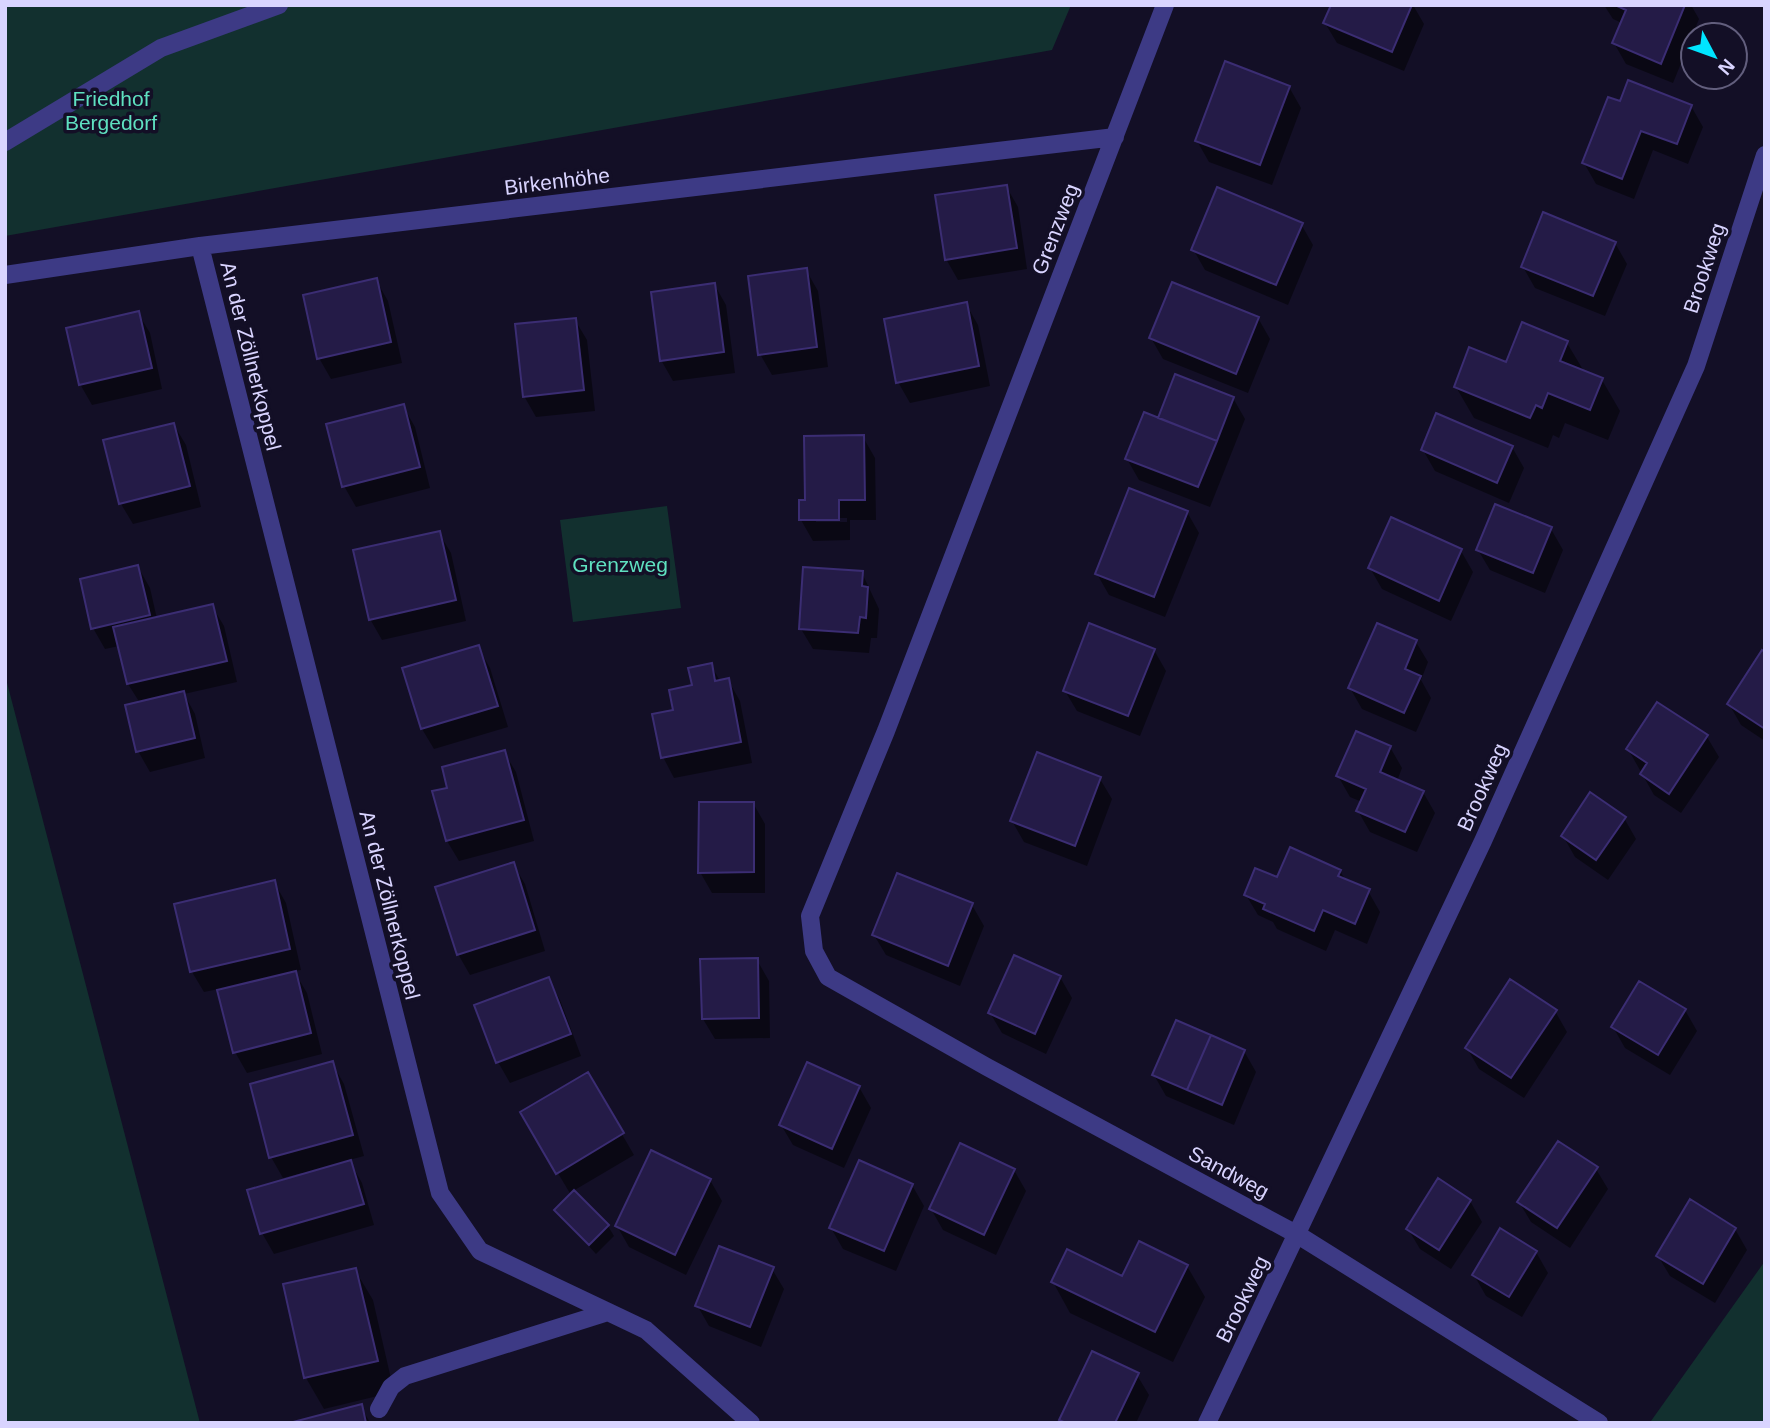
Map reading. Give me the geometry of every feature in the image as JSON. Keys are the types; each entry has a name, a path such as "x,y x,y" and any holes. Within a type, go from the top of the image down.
{"street":[{"path":"5,142 161,48 279,5"},
{"name":"Grenzweg","path":"828,977 814,951 810,916 886,731 1165,5"},
{"name":"Birkenhöhe","path":"5,275 200,246 1115,137"},
{"name":"Brookweg","path":"1207,1423 1483,841 1696,366 1765,155"},
{"name":"An der Zöllnerkoppel","path":"200,246 440,1193 480,1251 646,1330 751,1423"},
{"name":"Sandweg","path":"828,977 987,1068 1298,1235 1599,1423"},
{"path":"379,1409 391,1388 405,1376 608,1312"}],"green space":[{"name":"Friedhof Bergedorf","path":"5,5 1071,5 1052,50 5,236"},
{"name":"Grenzweg","path":"667,506 681,608 573,622 560,520"},
{"path":"5,675 200,1423 5,1423"},
{"path":"1765,1261 1765,1423 1651,1421"}],"building":[{"path":"1331,5 1412,5 1392,52 1323,23"},
{"path":"1615,5 1685,5 1661,64 1612,43 1626,10"},
{"path":"1225,61 1290,86 1260,165 1195,141"},
{"path":"1628,80 1692,105 1677,144 1641,131 1622,179 1582,163 1608,97 1620,101"},
{"path":"1007,185 1017,248 945,260 935,195"},
{"path":"1217,187 1303,223 1276,285 1191,250"},
{"path":"1543,212 1616,242 1593,296 1521,267"},
{"path":"807,268 817,347 758,355 748,276"},
{"path":"377,278 391,342 317,359 303,295"},
{"path":"1172,282 1259,317 1236,374 1149,338"},
{"path":"715,283 724,352 660,361 651,292"},
{"path":"967,302 979,366 896,383 884,319"},
{"path":"139,311 152,368 79,385 66,328"},
{"path":"576,318 584,390 523,397 515,324"},
{"path":"1522,322 1568,341 1560,361 1603,378 1590,410 1548,393 1542,408 1536,405 1530,418 1454,387 1469,347 1506,362"},
{"path":"1175,374 1234,397 1217,441 1158,418"},
{"path":"404,404 420,467 342,487 326,424"},
{"path":"1144,412 1217,441 1198,487 1125,459"},
{"path":"1436,413 1513,446 1497,483 1421,450"},
{"path":"174,423 190,486 119,504 103,440"},
{"path":"864,435 865,500 839,500 839,520 799,520 799,500 805,500 804,436"},
{"path":"1129,488 1188,511 1154,597 1095,574"},
{"path":"1495,504 1552,527 1533,573 1476,550"},
{"path":"1391,517 1462,549 1439,601 1368,568"},
{"path":"440,531 456,600 369,620 353,550"},
{"path":"138,565 150,615 91,629 80,579"},
{"path":"803,567 863,571 862,586 868,587 866,618 860,617 858,633 799,629"},
{"path":"213,604 227,661 127,684 113,627"},
{"path":"1089,623 1155,649 1128,716 1063,691"},
{"path":"1377,623 1417,640 1405,669 1421,676 1404,713 1348,688"},
{"path":"479,645 498,706 421,729 402,668"},
{"path":"1762,650 1765,652 1765,729 1727,704"},
{"path":"712,663 715,681 729,678 741,742 661,758 652,714 673,710 669,690 692,685 688,668"},
{"path":"184,691 195,738 136,752 125,705"},
{"path":"1657,702 1708,735 1669,794 1640,774 1647,763 1626,749"},
{"path":"1356,731 1391,746 1380,772 1424,791 1405,832 1356,811 1366,789 1336,776"},
{"path":"505,750 524,820 446,841 432,791 447,788 442,767"},
{"path":"1037,752 1101,777 1075,846 1010,821"},
{"path":"1590,792 1626,817 1596,860 1561,836"},
{"path":"699,802 754,802 754,872 698,873"},
{"path":"1290,847 1341,870 1338,876 1370,889 1355,924 1323,910 1314,931 1263,909 1265,904 1244,895 1255,868 1277,877"},
{"path":"514,862 535,930 457,955 435,887"},
{"path":"897,873 973,903 948,966 872,935"},
{"path":"275,880 290,949 190,972 174,904"},
{"path":"1014,955 1061,976 1035,1034 988,1013"},
{"path":"758,958 759,1018 702,1019 700,959"},
{"path":"296,971 311,1033 233,1053 217,990"},
{"path":"549,977 571,1034 496,1063 474,1005"},
{"path":"1510,979 1557,1010 1511,1078 1465,1048"},
{"path":"1639,981 1686,1009 1658,1055 1611,1027"},
{"path":"1176,1020 1211,1035 1187,1090 1152,1075"},
{"path":"1211,1035 1245,1050 1222,1105 1187,1090"},
{"path":"333,1061 353,1135 269,1158 250,1084"},
{"path":"807,1062 860,1086 832,1149 779,1125"},
{"path":"588,1072 624,1133 556,1174 520,1112"},
{"path":"1558,1141 1598,1167 1557,1228 1517,1202"},
{"path":"960,1143 1015,1169 984,1235 929,1209"},
{"path":"651,1150 711,1179 675,1255 615,1226"},
{"path":"351,1160 364,1204 260,1234 247,1190"},
{"path":"859,1160 913,1184 884,1251 829,1228"},
{"path":"1438,1178 1471,1200 1439,1250 1406,1229"},
{"path":"574,1190 609,1225 589,1245 554,1210"},
{"path":"1690,1199 1736,1228 1703,1284 1656,1256"},
{"path":"1500,1228 1537,1251 1509,1297 1472,1275"},
{"path":"1139,1241 1188,1265 1155,1332 1051,1282 1067,1249 1122,1276"},
{"path":"719,1246 774,1267 750,1327 695,1306"},
{"path":"356,1268 378,1361 304,1378 283,1284"},
{"path":"1092,1351 1139,1373 1115,1423 1066,1423 1059,1420"},
{"path":"362,1404 366,1423 293,1422"}]}
